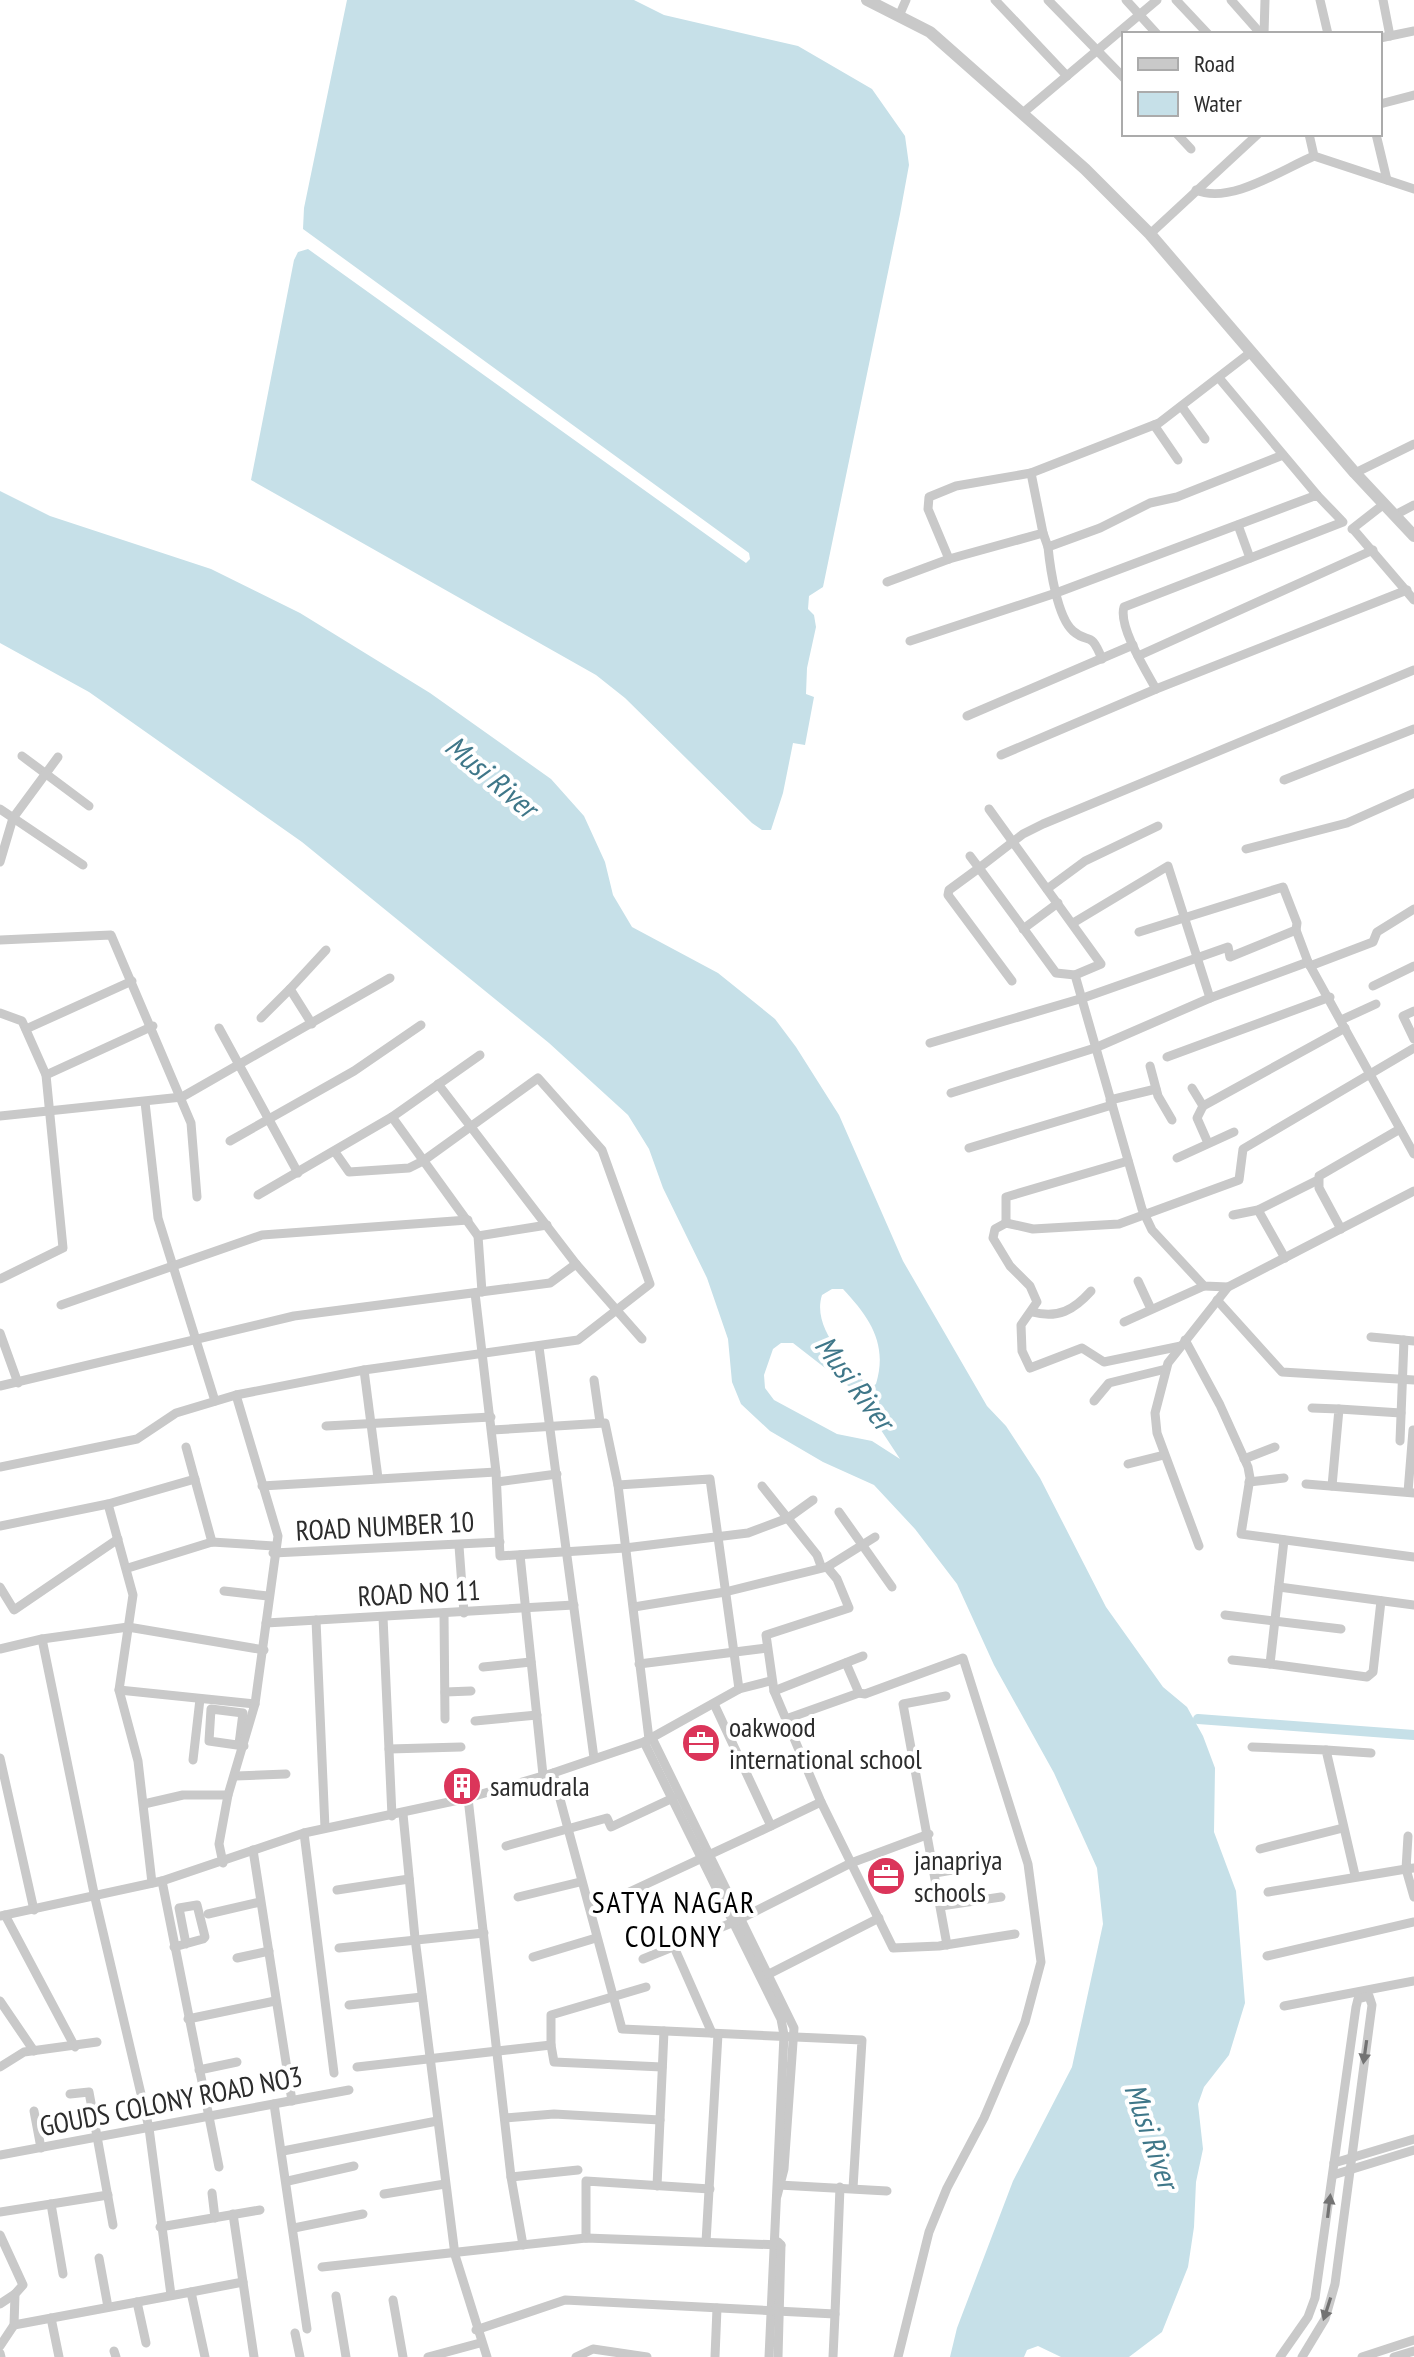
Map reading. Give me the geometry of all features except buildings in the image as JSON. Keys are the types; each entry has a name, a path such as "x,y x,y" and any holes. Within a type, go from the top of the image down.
{"street":[{"path":"867,0 940,40 1024,112 1150,234 1355,473 1414,536"},
{"path":"899,16 906,0"},
{"path":"995,0 1067,76"},
{"path":"1048,0 1122,76"},
{"path":"1126,0 1155,32"},
{"path":"1024,112 1157,0"},
{"path":"1176,0 1206,32"},
{"path":"1231,0 1261,32"},
{"path":"1263,32 1265,0"},
{"path":"1320,0 1328,32"},
{"path":"1383,0 1385,37 1414,31"},
{"path":"1382,103 1414,95"},
{"path":"1179,136 1191,149"},
{"path":"1150,234 1256,136"},
{"path":"1309,136 1314,156"},
{"path":"1376,136 1387,180"},
{"path":"1196,190 1209,196 1229,192 1314,156 1414,189"},
{"path":"949,559 928,509 929,497 956,486 1031,473 1154,425 1182,407 1251,352"},
{"path":"1222,375 1317,495 1343,522 1357,528 1414,600"},
{"path":"1182,407 1205,439"},
{"path":"1154,425 1178,460"},
{"path":"1355,473 1414,444"},
{"path":"1048,547 1100,528 1150,503 1177,497 1283,455"},
{"path":"1031,473 1056,593 1071,629 1087,635 1095,643 1102,659"},
{"path":"910,641 1056,593 1317,495"},
{"path":"1357,528 1384,504"},
{"path":"1395,515 1414,505"},
{"path":"1156,689 1133,645 1122,613 1124,607 1343,522"},
{"path":"1238,525 1250,558"},
{"path":"887,582 949,559 1043,533"},
{"path":"1138,656 1373,550"},
{"path":"1001,755 1156,689 1407,590"},
{"path":"967,716 1133,645"},
{"path":"1012,981 948,895 949,890 1012,842 1043,824 1414,670"},
{"path":"1284,780 1414,729"},
{"path":"22,756 89,806"},
{"path":"0,862 13,818 58,757"},
{"path":"1246,849 1347,823 1414,793"},
{"path":"0,809 83,865"},
{"path":"970,856 1056,973 1075,975 1101,964 989,809"},
{"path":"1047,889 1085,861 1158,826"},
{"path":"1073,923 1168,866 1210,998"},
{"path":"1139,932 1183,915 1283,887 1309,964 1330,997 1414,1154"},
{"path":"1023,929 1058,903"},
{"path":"951,1093 1095,1048 1210,998 1373,942 1377,932 1414,909"},
{"path":"930,1043 1083,998 1228,947 1230,957 1296,930"},
{"path":"0,940 111,935 153,1026 191,1123 197,1197"},
{"path":"261,1018 326,950"},
{"path":"1373,986 1414,966"},
{"path":"1075,975 1145,1215 1152,1230 1204,1286"},
{"path":"0,1116 182,1097 390,978"},
{"path":"26,1029 132,981"},
{"path":"290,989 312,1024"},
{"path":"1167,1057 1330,997"},
{"path":"1208,1143 1197,1118 1203,1106 1376,1004"},
{"path":"1414,1011 1403,1016 1414,1039"},
{"path":"0,1013 22,1021 46,1075 63,1248 0,1279"},
{"path":"230,1141 354,1071 421,1025"},
{"path":"46,1075 153,1026"},
{"path":"219,1028 298,1173"},
{"path":"1183,1343 1104,1362 1082,1348 1034,1369 1024,1360 1021,1325 1037,1302 1030,1286 1010,1266 993,1238 995,1229 1006,1223 1033,1229 1111,1225 1239,1180 1243,1149 1414,1048"},
{"path":"258,1195 392,1117 480,1055"},
{"path":"1150,1066 1156,1089 1172,1120"},
{"path":"0,1467 137,1439 176,1413 236,1395 364,1370 578,1340 650,1284 602,1150 538,1078 409,1168 349,1172 335,1152"},
{"path":"438,1084 576,1264 642,1339"},
{"path":"1192,1088 1203,1106"},
{"path":"969,1148 1156,1089"},
{"path":"145,1102 158,1218 198,1338 215,1401"},
{"path":"392,1117 478,1236 478,1292 497,1477 500,1556 625,1548 748,1533 788,1518 813,1500"},
{"path":"1233,1215 1258,1210 1316,1181 1400,1129"},
{"path":"1177,1158 1234,1132"},
{"path":"1006,1223 1006,1197 1128,1161"},
{"path":"1316,1181 1341,1229"},
{"path":"1199,1546 1164,1455 1155,1413 1166,1369 1228,1287 1414,1191"},
{"path":"1258,1210 1285,1258"},
{"path":"61,1305 262,1235 468,1220"},
{"path":"478,1236 547,1225"},
{"path":"0,1386 294,1316 550,1283 576,1264"},
{"path":"1138,1281 1151,1309"},
{"path":"1124,1322 1204,1286 1228,1287"},
{"path":"1032,1312 1054,1316 1065,1312 1091,1291"},
{"path":"1217,1300 1282,1372 1414,1380"},
{"path":"0,1333 18,1383"},
{"path":"1371,1337 1409,1341 1402,1379 1400,1441"},
{"path":"1183,1343 1244,1459 1249,1482 1241,1534 1414,1557"},
{"path":"539,1347 594,1758"},
{"path":"1094,1401 1109,1383 1166,1369"},
{"path":"364,1370 378,1478"},
{"path":"594,1380 600,1422"},
{"path":"223,1863 219,1844 228,1795 255,1704 278,1536 236,1395"},
{"path":"1312,1408 1401,1413"},
{"path":"1332,1486 1339,1409"},
{"path":"326,1426 491,1417"},
{"path":"492,1430 600,1422 607,1427 634,1607 648,1740 673,1798 707,1858"},
{"path":"1306,1484 1411,1492 1414,1430 1400,1429"},
{"path":"128,1568 212,1542 186,1447"},
{"path":"1244,1459 1275,1447"},
{"path":"1128,1464 1164,1455"},
{"path":"262,1486 378,1478 557,1474"},
{"path":"618,1485 707,1477 711,1484 739,1689"},
{"path":"1249,1482 1284,1478"},
{"path":"0,1526 108,1504 195,1479"},
{"path":"762,1486 837,1579 849,1608 766,1635 770,1681 821,1802 893,1948 947,1945 1015,1934"},
{"path":"108,1504 133,1595 119,1690 138,1761 157,1882 171,1927 219,2167"},
{"path":"839,1512 892,1587"},
{"path":"634,1607 725,1592 824,1566 875,1537"},
{"path":"0,1587 14,1610 118,1539"},
{"path":"1270,1664 1284,1540"},
{"name":"ROAD NUMBER 10","path":"212,1542 274,1550 459,1546 500,1542"},
{"path":"459,1546 464,1613"},
{"path":"520,1555 537,1715 548,1774 568,1831 622,2029 862,2040 853,2188"},
{"path":"1279,1587 1414,1605"},
{"path":"224,1591 268,1596"},
{"path":"1232,1660 1367,1677 1373,1672 1381,1601"},
{"name":"ROAD NO 11","path":"266,1623 574,1605"},
{"path":"444,1613 445,1719"},
{"path":"1225,1615 1341,1629"},
{"path":"383,1617 392,1816"},
{"path":"316,1620 325,1828"},
{"path":"0,1649 42,1639 128,1627 264,1650"},
{"path":"42,1639 95,1898 149,2128 171,2295"},
{"path":"639,1664 767,1648"},
{"path":"774,1691 863,1656"},
{"path":"786,1719 963,1658 1028,1864 1041,1962 1025,2022 984,2118 947,2188 929,2232 898,2357"},
{"path":"483,1667 531,1662"},
{"path":"846,1663 859,1693"},
{"path":"75,2047 2,1915 95,1898 157,1882 223,1863 304,1833 403,1814 548,1774 648,1740 715,1706 739,1689 770,1681"},
{"path":"119,1690 200,1699 237,1707 244,1715 242,1746"},
{"path":"445,1692 471,1691"},
{"path":"946,1696 903,1704 947,1945"},
{"path":"193,1760 200,1699"},
{"path":"242,1746 209,1741 211,1709 255,1704"},
{"path":"715,1706 771,1826"},
{"path":"475,1721 537,1715"},
{"path":"648,1740 737,1920 789,2036"},
{"path":"389,1749 461,1747"},
{"path":"1252,1747 1371,1753"},
{"path":"1326,1750 1355,1875"},
{"path":"0,1758 34,1910"},
{"path":"236,1776 286,1774"},
{"path":"144,1804 183,1795 228,1795"},
{"path":"468,1798 511,2177 523,2245"},
{"path":"506,1846 607,1818 611,1827 673,1798"},
{"path":"625,1894 821,1802"},
{"path":"403,1814 415,1938 455,2255 480,2343 487,2357"},
{"path":"1260,1849 1343,1828"},
{"path":"304,1833 334,2073"},
{"path":"643,1959 737,1920 851,1863 929,1834"},
{"path":"1408,1836 1414,1897"},
{"path":"253,1850 292,2101"},
{"path":"935,1873 999,1862"},
{"path":"1268,1892 1410,1868"},
{"path":"337,1890 409,1879"},
{"path":"518,1897 580,1882"},
{"path":"941,1906 1001,1897"},
{"path":"208,1914 260,1902"},
{"path":"174,1947 186,1944 205,1937 197,1905 179,1908 186,1944"},
{"path":"769,1974 879,1918"},
{"path":"737,1920 769,1974 794,2028 789,2036 779,2185 775,2200 778,2357"},
{"path":"1267,1956 1414,1922"},
{"path":"171,1927 182,1925"},
{"path":"339,1948 484,1933"},
{"path":"930,1944 945,1934"},
{"path":"533,1957 596,1938"},
{"path":"674,1947 715,2034 706,2242"},
{"path":"237,1958 269,1951"},
{"path":"1284,2006 1414,1981"},
{"path":"646,1987 551,2015 554,2062 662,2067"},
{"path":"1280,2357 1308,2317 1315,2298 1356,2007 1358,1999 1369,1996 1372,2005 1335,2284 1325,2319 1302,2357"},
{"path":"349,2005 422,1997"},
{"path":"0,2001 34,2051"},
{"path":"188,2019 275,2001"},
{"path":"657,2186 664,2031"},
{"path":"0,2067 24,2052 97,2042"},
{"path":"357,2067 551,2045"},
{"path":"199,2070 237,2062"},
{"name":"GOUDS COLONY ROAD NO3","path":"0,2155 349,2090"},
{"path":"70,2094 89,2092 113,2225"},
{"path":"274,2104 288,2181 307,2329"},
{"path":"34,2111 41,2148"},
{"path":"505,2118 554,2114 660,2120"},
{"path":"283,2151 437,2121"},
{"path":"1334,2163 1414,2139"},
{"path":"1333,2175 1414,2150"},
{"path":"288,2181 354,2166"},
{"path":"511,2177 578,2170"},
{"path":"586,2238 586,2181 710,2189"},
{"path":"384,2194 445,2184"},
{"path":"779,2185 887,2191"},
{"path":"833,2357 840,2187"},
{"path":"212,2193 215,2218"},
{"path":"0,2212 108,2195"},
{"path":"51,2204 63,2274"},
{"path":"160,2227 260,2210"},
{"path":"233,2214 254,2357"},
{"path":"294,2228 363,2214"},
{"path":"0,2235 23,2285 0,2304"},
{"path":"322,2267 455,2255 586,2238 777,2243"},
{"path":"99,2258 108,2307"},
{"path":"14,2325 243,2282"},
{"path":"191,2292 205,2357"},
{"path":"0,2346 14,2325 15,2294"},
{"path":"336,2296 346,2357"},
{"path":"393,2300 403,2357"},
{"path":"476,2330 565,2300 835,2314"},
{"path":"137,2302 146,2343"},
{"path":"715,2357 717,2308"},
{"path":"769,2357 776,2311"},
{"path":"51,2318 59,2357"},
{"path":"295,2333 300,2357"},
{"path":"1362,2357 1414,2340"},
{"path":"428,2357 459,2353 480,2343"},
{"path":"576,2357 593,2349 647,2357"},
{"path":"1394,2357 1414,2351"}],"water":[{"path":"347,0 634,0 664,15 798,46 872,89 905,136 909,165 823,587 809,596 808,609 814,615 816,627 807,668 806,694 814,697 805,745 793,743 783,793 771,830 762,830 752,823 625,698 596,675 251,480 294,260 298,252 308,249 746,563 750,559 749,553 303,229 304,208"},
{"name":"Musi River","path":"0,491 50,516 211,569 300,613 430,693 551,779 584,816 605,862 613,895 632,927 718,973 775,1019 796,1047 839,1115 903,1261 987,1406 1006,1426 1040,1478 1106,1607 1163,1687 1187,1707 1203,1736 1215,1768 1214,1832 1236,1891 1245,2003 1229,2055 1204,2087 1198,2104 1203,2149 1196,2182 1188,2267 1162,2332 1129,2357 1061,2357 1038,2346 1027,2350 1024,2357 950,2357 957,2328 1013,2181 1072,2067 1103,1924 1097,1868 1054,1773 994,1665 957,1584 915,1529 874,1485 823,1462 770,1431 741,1404 732,1382 728,1339 707,1278 663,1188 649,1149 628,1115 549,1043 302,842 89,692 0,643","holes":["832,1289 843,1289 874,1332 880,1356 876,1384 870,1388 834,1346 822,1321 822,1295","781,1343 793,1343 856,1392 900,1459 872,1441 837,1434 774,1400 765,1388 764,1375 773,1349"]}],"waterway":[{"path":"1198,1719 1414,1735"}],"place":[{"name":"oakwood international school","path":"701,1743"},
{"name":"samudrala","path":"462,1786"},
{"name":"janapriya schools","path":"886,1876"}],"district":[{"name":"SATYA NAGAR COLONY","path":"674,1920"}]}
